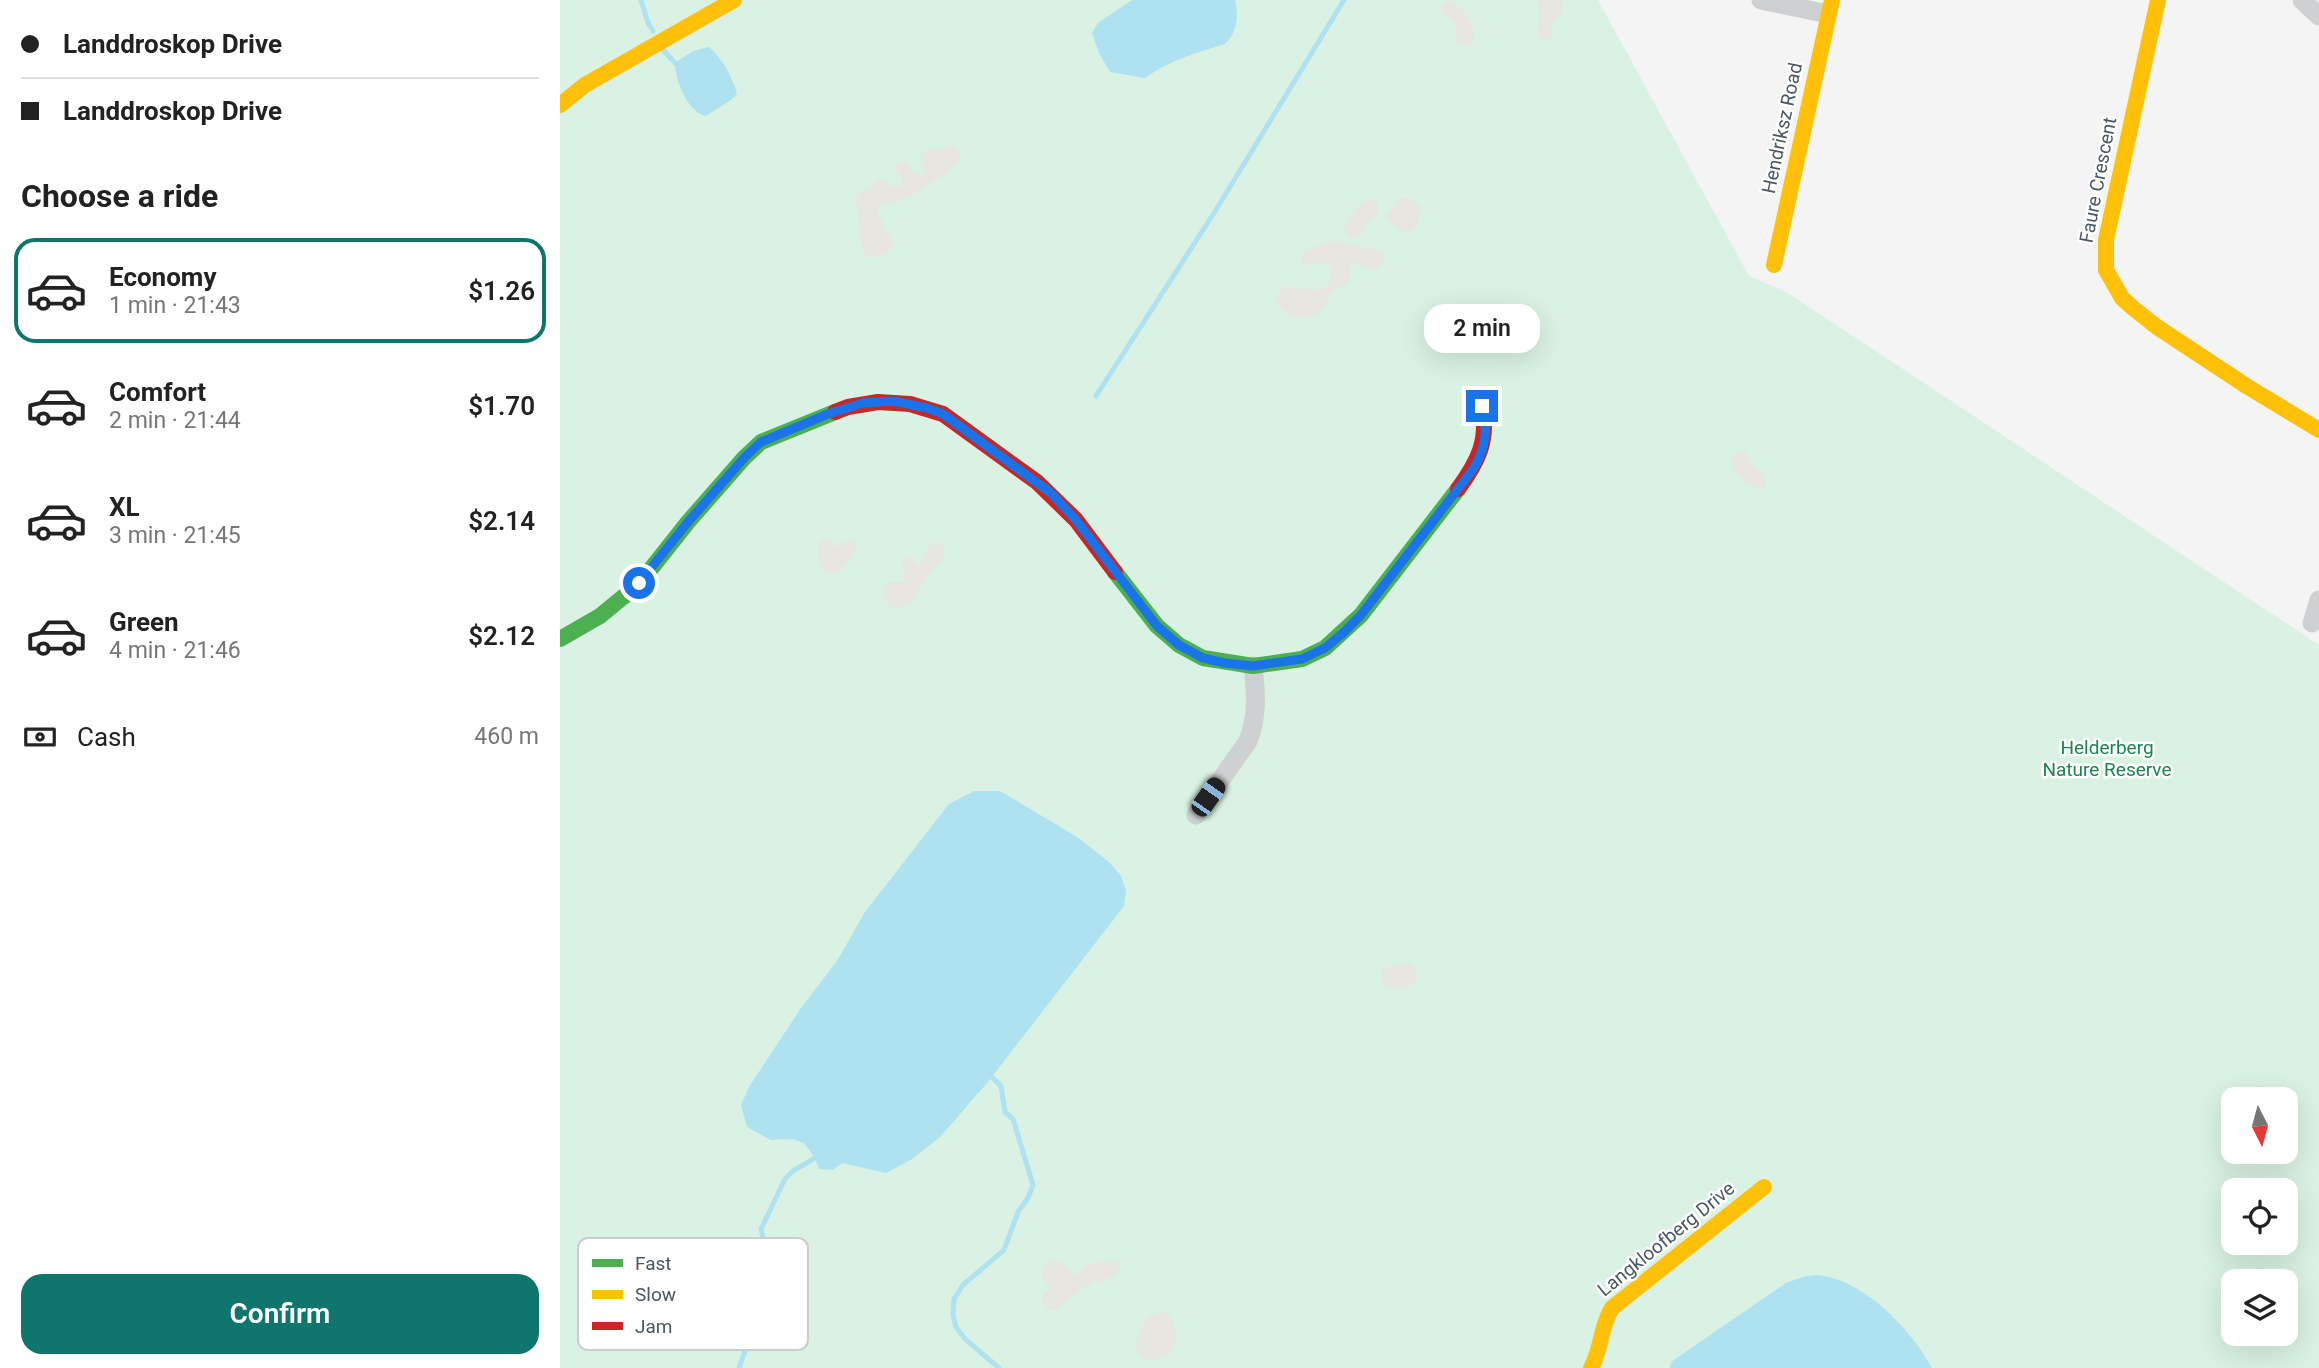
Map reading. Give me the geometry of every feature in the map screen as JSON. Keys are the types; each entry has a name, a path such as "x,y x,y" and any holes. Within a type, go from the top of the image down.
{"street":[{"path":"560,105 585,85 734,0"},
{"path":"1761,0 1830,7"},
{"name":"Faure Crescent","path":"2158,0 2106,240 2106,270 2122,298 2157,327 2319,430"},
{"path":"2302,0 2319,16"},
{"name":"Hendriksz Road","path":"1774,265 1830,7"},
{"path":"560,639 600,616 639,583 688,522 761,442 848,407 893,401 943,414 1051,493 1076,520 1157,626 1179,645 1203,658 1225,663 1253,666 1302,659 1325,648 1361,615 1474,468 1486,439 1482,406"},
{"path":"2312,623 2319,600"},
{"path":"1196,815 1248,741 1256,715 1253,666"},
{"name":"Langkloofberg Drive","path":"1591,1368 1599,1357 1604,1317 1612,1308 1764,1187"}],"green space":[{"name":"Helderberg Nature Reserve","path":"560,0 1598,0 1749,276 1788,293 2319,645 2319,1368 560,1368"}],"sand":[{"path":"1448,0 1458,6 1471,22 1474,41 1469,46 1457,45 1455,27 1441,7"},
{"path":"1536,0 1563,0 1561,14 1551,26 1552,37 1549,40 1543,41 1538,33 1539,12"},
{"path":"951,146 958,149 960,158 948,172 906,199 881,204 878,214 892,241 892,248 881,256 867,257 861,243 854,198 869,190 880,179 886,180 891,186 898,187 903,184 902,178 894,169 896,163 906,163 915,174 923,174 925,172 920,162 921,153"},
{"path":"1400,198 1411,199 1422,209 1416,227 1409,232 1401,231 1386,217 1387,212 1394,208"},
{"path":"1372,199 1378,203 1377,214 1366,223 1361,236 1350,239 1344,230 1348,220 1358,206"},
{"path":"1334,241 1382,251 1385,260 1375,270 1356,263 1351,265 1348,283 1333,291 1317,314 1305,318 1287,313 1276,298 1283,287 1312,290 1323,288 1328,285 1332,269 1331,265 1325,263 1303,265 1300,257 1306,250"},
{"path":"1739,451 1745,451 1750,463 1763,474 1765,487 1758,490 1735,473 1732,457"},
{"path":"830,540 836,547 850,540 857,546 851,559 839,573 830,574 822,569 818,553 820,542"},
{"path":"935,542 943,545 944,557 926,578 911,605 894,608 889,606 884,595 885,584 904,581 904,560 912,557 917,565 920,565 929,546"},
{"path":"1406,963 1417,972 1414,983 1401,989 1383,983 1381,975 1384,968"},
{"path":"1113,1260 1119,1262 1120,1269 1116,1274 1101,1283 1095,1279 1055,1310 1048,1309 1043,1303 1043,1295 1051,1288 1042,1275 1042,1265 1046,1266 1050,1261 1062,1263 1073,1275 1086,1265"},
{"path":"1162,1312 1167,1313 1175,1330 1174,1346 1163,1357 1143,1359 1136,1349 1140,1331 1146,1321"}],"water":[{"path":"1132,0 1235,0 1236,23 1225,44 1174,62 1145,78 1110,72 1092,33 1098,23"},
{"path":"709,47 726,68 737,94 706,116 700,114 688,102 677,78 675,63 693,51"},
{"path":"974,791 1000,791 1077,837 1109,862 1121,876 1126,891 1124,906 987,1083 940,1137 912,1159 886,1173 842,1163 833,1170 819,1169 804,1143 792,1139 771,1140 747,1127 741,1105 749,1087 801,1008 837,961 865,912 949,804"},
{"path":"1818,1275 1852,1286 1869,1296 1899,1323 1932,1368 1670,1368 1671,1362 1786,1283"}],"waterway":[{"path":"641,0 653,31"},
{"path":"1096,396 1214,213 1344,0"},
{"path":"663,50 675,63"},
{"path":"992,1077 1001,1086 1005,1112 1013,1119 1033,1185 1018,1212 1004,1250 963,1285 954,1299 953,1315 956,1327 966,1340 999,1368"},
{"path":"763,1238 761,1229 785,1179 815,1158"},
{"path":"739,1368 745,1350"}],"traffic: fast":[{"path":"560,639 600,616 639,584 688,522 761,442 835,412"},
{"path":"1115,572 1157,626 1179,645 1203,658 1253,666 1302,659 1325,648 1361,615 1458,489"}],"traffic: slow":[{"path":"560,105 585,85 734,0"},
{"path":"1774,265 1832,0"},
{"path":"2158,0 2106,240 2106,270 2122,298 2157,327 2319,430"},
{"path":"1591,1368 1612,1308 1764,1187"}],"traffic: jam":[{"path":"835,412 878,402 910,404 943,414 1037,482 1076,520 1115,572"},
{"path":"1458,489 1476,460 1483,440 1482,406"}],"route":[{"path":"639,583 688,522 761,442 848,407 893,401 943,414 973,433 1051,493 1076,520 1157,626 1179,645 1203,658 1225,663 1253,666 1302,659 1325,648 1361,615 1474,468 1486,439 1482,406"}]}
